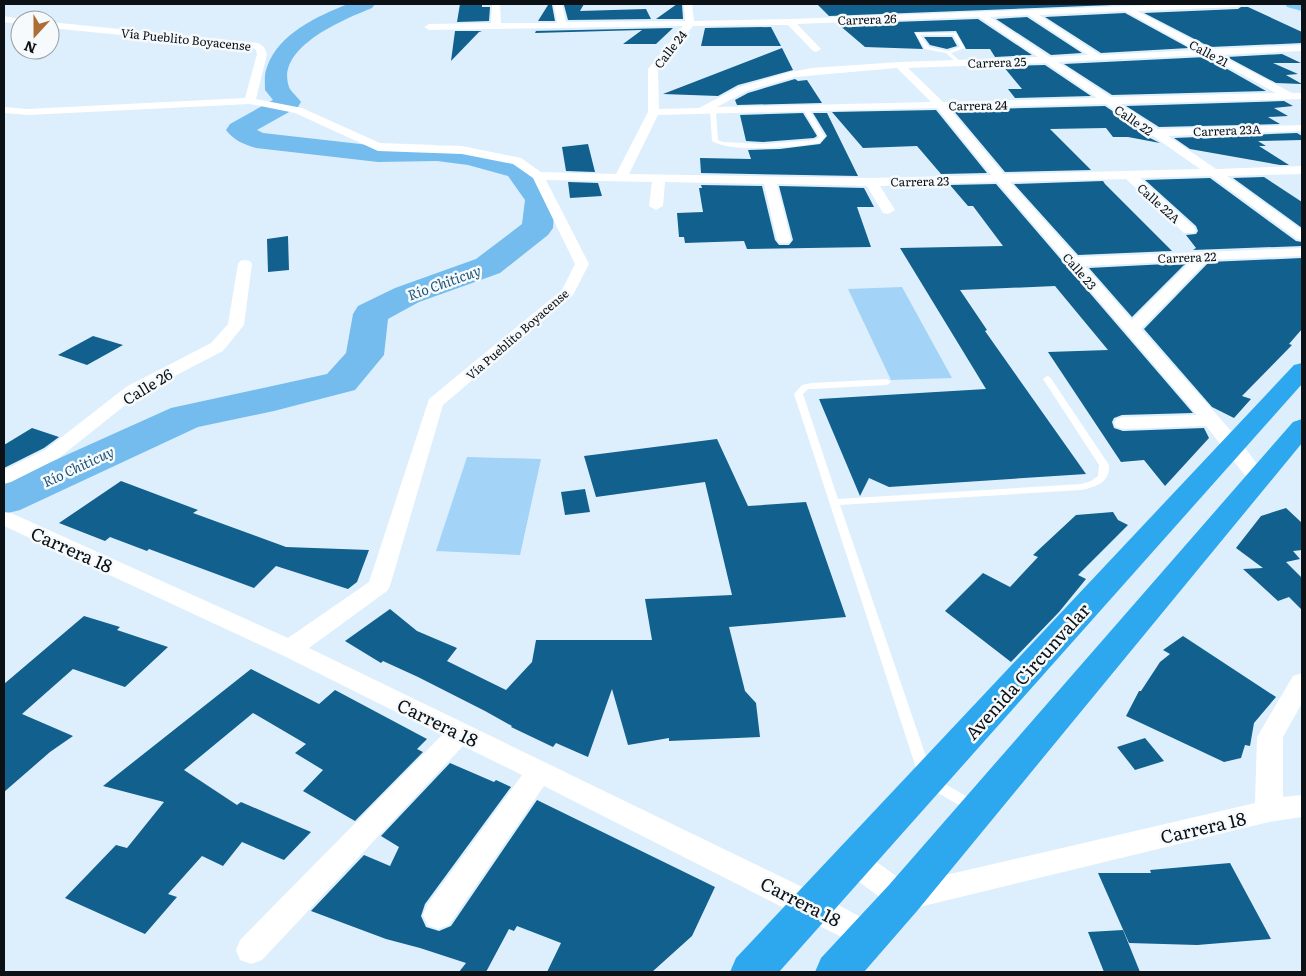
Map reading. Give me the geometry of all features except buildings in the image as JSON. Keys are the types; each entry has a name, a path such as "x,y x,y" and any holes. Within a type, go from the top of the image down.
{"highway":[{"name":"Avenida Circunvalar","path":"751,972 1302,370"},
{"path":"836,972 903,898 1302,427"}],"main road":[{"path":"1291,4 1302,7"}],"street":[{"path":"496,4 496,26"},
{"path":"558,4 562,25"},
{"name":"Calle 24","path":"620,177 654,112 653,69 690,24 688,4"},
{"name":"Calle 22","path":"966,4 1152,133 1213,172 1302,236"},
{"name":"Carrera 26","path":"429,27 790,22 857,16 982,15 1121,6 1170,7 1238,4"},
{"name":"Calle 21","path":"1121,6 1208,53 1296,96 1302,103"},
{"path":"1170,7 1184,14"},
{"path":"1031,12 1099,58"},
{"path":"790,22 816,49"},
{"name":"Vía Pueblito Boyacense","path":"60,26 255,45 262,49 262,54 250,100 298,110 378,147 462,150 518,161 538,176 582,264 568,292 435,403 379,586 290,649"},
{"name":"Carrera 25","path":"699,112 743,89 794,74 900,65 1302,48"},
{"path":"1284,49 1302,59"},
{"name":"Calle 23","path":"900,65 941,106 1001,179 1233,445 1258,479"},
{"name":"Carrera 24","path":"654,112 1296,96"},
{"path":"4,110 28,112 250,100"},
{"name":"Carrera 23A","path":"1152,133 1302,128"},
{"name":"Carrera 23","path":"538,176 871,182 1302,170"},
{"name":"Calle 22A","path":"1128,175 1189,230"},
{"path":"656,206 659,178"},
{"path":"770,180 784,240"},
{"path":"871,182 888,210"},
{"name":"Carrera 22","path":"1073,262 1302,252"},
{"path":"1132,329 1204,256"},
{"name":"Calle 26","path":"4,478 52,454 132,391 217,347 236,325 245,264"},
{"path":"1123,423 1210,420"},
{"name":"Carrera 18","path":"7,520 290,649 812,906 867,936"},
{"path":"1270,811 1270,737 1302,682"},
{"path":"251,950 460,732"},
{"path":"438,915 539,772"},
{"name":"Carrera 18","path":"903,898 1270,811 1302,806"},
{"path":"852,861 903,898"}],"lane":[{"path":"948,52 963,48 954,34 917,34 929,49 948,52 960,63"},
{"path":"713,112 715,141 717,143 736,146 817,142 822,137 806,109"},
{"path":"835,502 1081,487 1098,481 1103,477 1104,465 1047,379"},
{"path":"887,382 812,386 805,387 798,394 927,780 978,810"}],"shaded area":[{"path":"902,287 952,378 891,380 848,289"},
{"path":"467,457 541,459 520,555 436,551"}],"waterway":[{"name":"Río Chiticuy","path":"4,500 186,417 274,399 341,382 365,355 371,314 407,295 488,266 537,228 540,200 518,170 469,157 437,153 378,154 256,140 239,130 289,102 277,90 277,75 283,56 291,46 314,28 328,20 365,4"}]}
